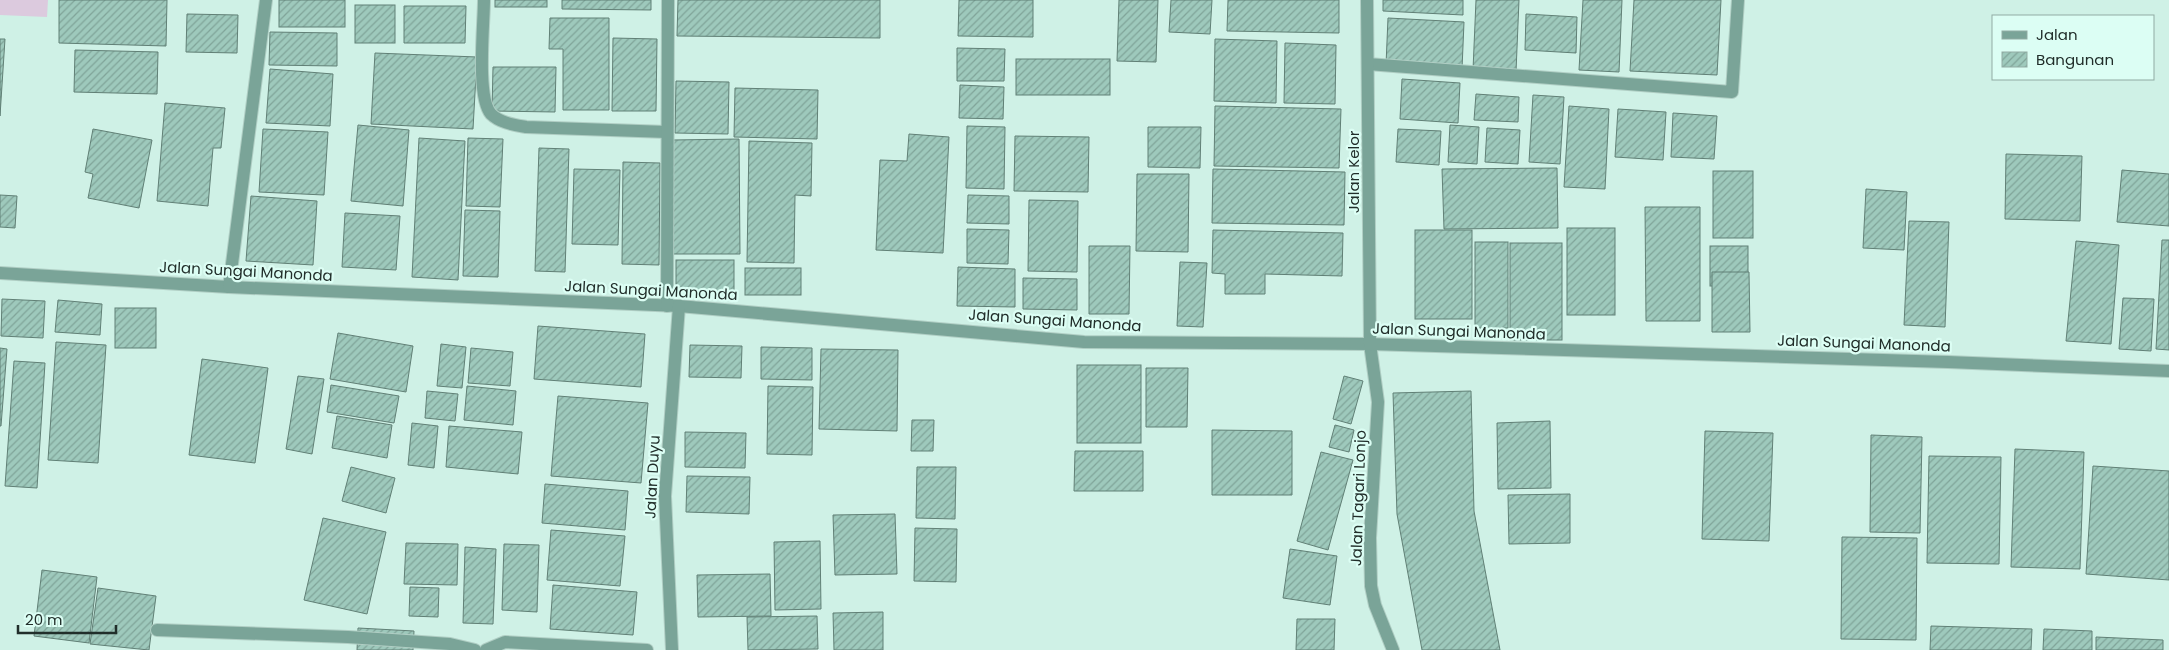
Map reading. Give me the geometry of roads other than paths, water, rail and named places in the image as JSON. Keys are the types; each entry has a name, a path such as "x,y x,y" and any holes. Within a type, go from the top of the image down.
{"street":[{"path":"229,287 266,0"},
{"path":"484,0 482,88 487,108 495,117 506,123 526,127 667,132"},
{"name":"Jalan Duyu","path":"668,0 667,132 673,306 665,496 672,650"},
{"name":"Jalan Kelor","path":"1367,0 1370,344"},
{"path":"1368,64 1732,92 1738,0"},
{"name":"Jalan Sungai Manonda","path":"0,273 229,287 673,306 1084,342 1370,344 1948,362 2169,371"},
{"name":"Jalan Tagari Lonjo","path":"1370,344 1378,402 1370,538 1372,586 1375,604 1393,650"},
{"path":"157,630 348,637 444,643 476,650"},
{"path":"486,650 505,642 647,650"}]}
